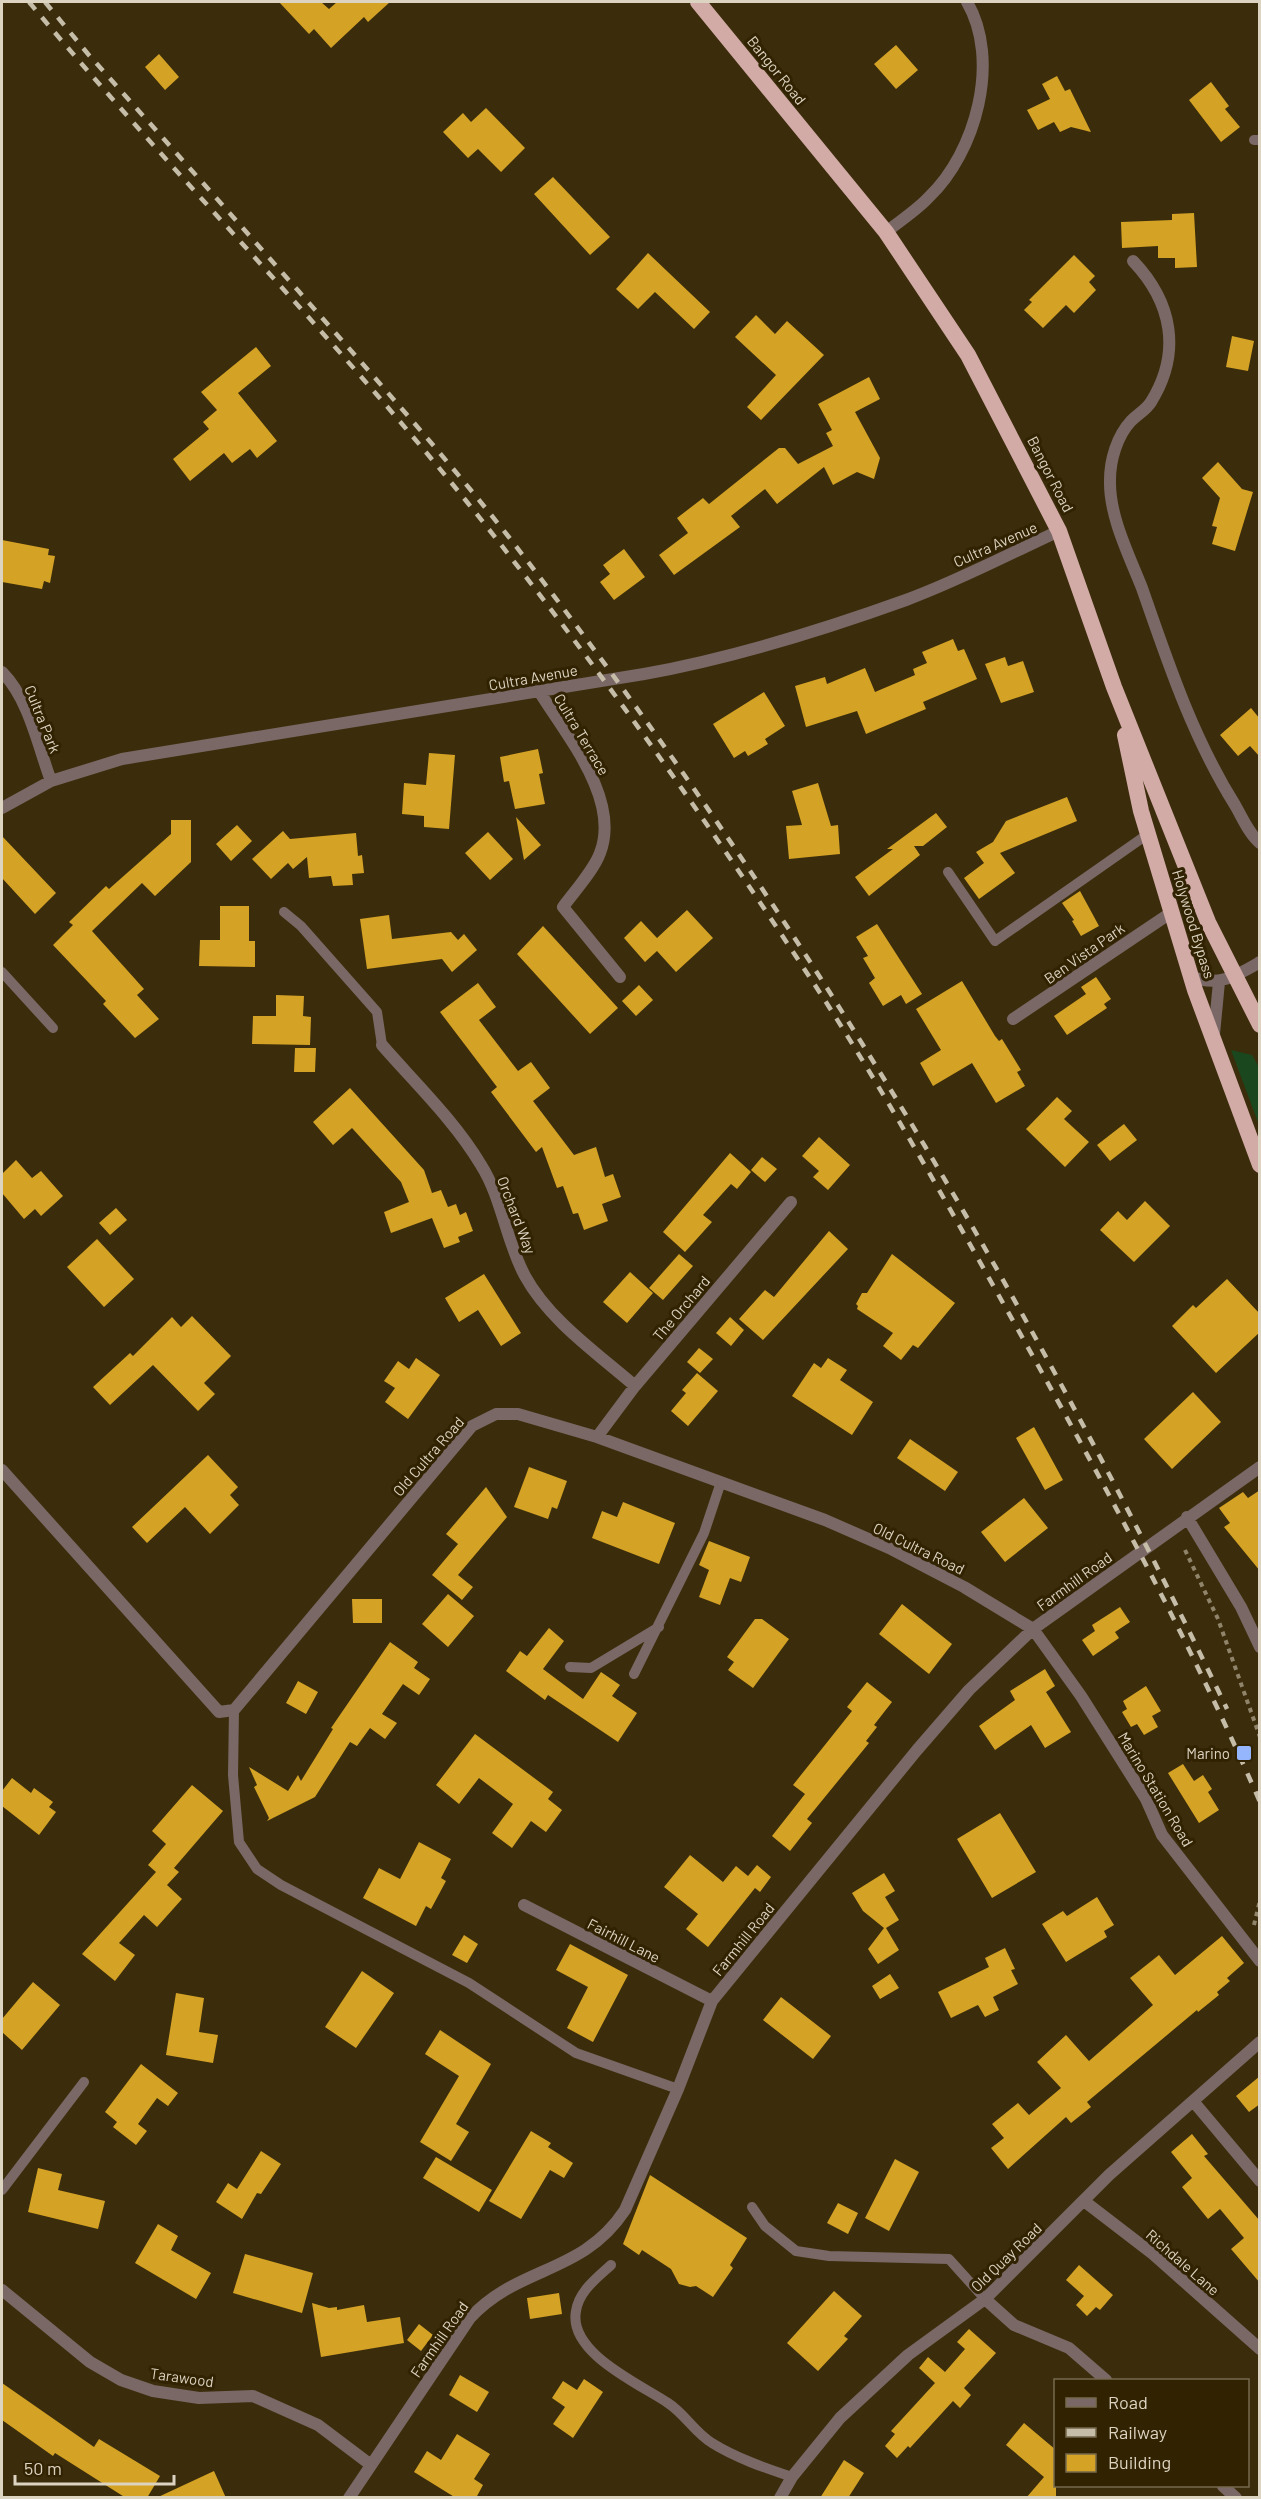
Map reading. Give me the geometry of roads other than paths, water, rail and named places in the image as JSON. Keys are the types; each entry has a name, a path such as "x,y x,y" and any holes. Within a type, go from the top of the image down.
{"highway":[{"name":"Bangor Road","path":"698,2 886,232 968,355 1059,531 1114,687 1208,922 1227,979 1260,1025"},
{"name":"Holywood Bypass","path":"1114,687 1148,834 1191,976 1215,1047 1260,1165"}],"street":[{"path":"886,232 930,197 959,156 970,133 981,83 982,58 980,34 967,2"},
{"path":"1133,261 1156,289 1163,304 1168,319 1168,351 1156,392 1149,405 1130,422 1115,449 1110,479 1112,502 1174,677 1209,764 1260,843"},
{"name":"Cultra Avenue","path":"2,808 51,782 122,759 644,674 753,651 908,600 1059,531"},
{"name":"Cultra Park","path":"2,672 11,681 23,704 51,782"},
{"name":"Cultra Terrace","path":"539,691 595,782 605,816 600,854 563,907 620,977"},
{"name":"Ben Vista Park","path":"1013,1020 1172,912"},
{"path":"1191,976 1203,981 1227,979 1260,962"},
{"path":"1215,1047 1214,1023 1227,979"},
{"name":"Orchard Way","path":"382,1045 465,1142 483,1167 516,1259 534,1291 566,1325 635,1386"},
{"name":"The Orchard","path":"597,1437 635,1386 791,1202"},
{"name":"Old Cultra Road","path":"234,1710 471,1426 496,1414 518,1413 597,1437 721,1482 889,1548 964,1587 1033,1629"},
{"name":"Farmhill Road","path":"349,2498 466,2324 481,2306 511,2285 580,2255 616,2224 625,2210 678,2089 712,2001 917,1750 969,1690 1033,1629 1260,1467"},
{"path":"2,1470 219,1712 234,1710"},
{"path":"1187,1517 1241,1607 1260,1647"},
{"name":"Marino Station Road","path":"1033,1629 1081,1696 1146,1799 1162,1835 1260,1961"},
{"name":"Fairhill Lane","path":"524,1905 712,2001"},
{"name":"Old Quay Road","path":"780,2498 792,2477 840,2418 900,2363 986,2299 1109,2175 1260,2042"},
{"path":"1193,2101 1260,2181"},
{"name":"Richdale Lane","path":"1084,2201 1145,2248 1260,2349"},
{"name":"Tarawood","path":"2,2290 90,2362 121,2380 153,2391 199,2398 252,2396 318,2425 371,2464"},
{"path":"986,2299 1014,2325 1069,2348 1105,2379"},
{"path":"1224,2487 1236,2498"}],"lane":[{"path":"948,872 995,941 1148,834"},
{"path":"284,912 301,926 377,1012 382,1045"},
{"path":"2,972 53,1028"},
{"path":"634,1674 704,1533 721,1482"},
{"path":"570,1667 591,1668 659,1627"},
{"path":"234,1710 233,1775 238,1842 257,1869 281,1885 470,1983 576,2053 678,2089"},
{"path":"2,2190 84,2082"},
{"path":"752,2207 765,2226 796,2252 830,2256 949,2259 986,2299"},
{"path":"611,2265 586,2288 575,2312 581,2340 637,2385 669,2403 710,2442 792,2477"}],"railway":[{"path":"29,2 335,347 455,487 594,667 711,831 852,1043 984,1269 1095,1468 1153,1578 1235,1745 1260,1802"},
{"path":"45,2 88,54 390,395 485,507 612,674 712,814 899,1103 987,1251 1151,1554 1227,1709"}],"place":[{"name":"Marino","path":"1244,1753"}]}
